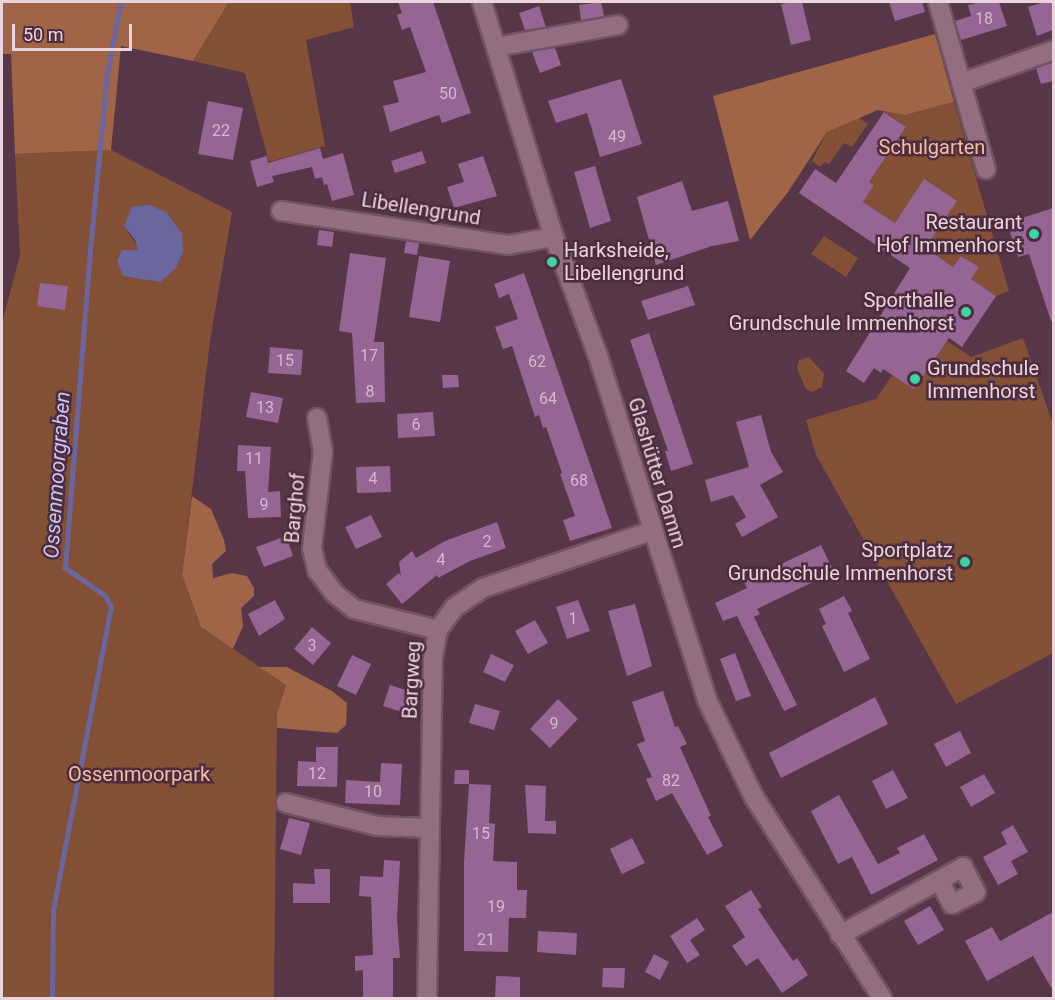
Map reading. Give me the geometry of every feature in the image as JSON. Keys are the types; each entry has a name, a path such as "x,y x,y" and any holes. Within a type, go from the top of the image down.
{"street":[{"name":"Glashütter Damm","path":"482,2 554,237 598,356 651,531 708,702 754,797 882,999"},
{"path":"938,2 986,168"},
{"path":"496,47 618,25"},
{"path":"961,83 1053,50"},
{"name":"Libellengrund","path":"281,211 508,245 554,237"},
{"name":"Barghof","path":"317,418 323,451 312,548 317,570 335,594 354,609 438,630"},
{"name":"Bargweg","path":"427,999 433,658 438,630 455,607 483,588 651,531"},
{"path":"286,803 377,826 430,828"},
{"path":"840,934 939,880"}],"green space":[{"path":"229,2 350,2 354,27 306,40 325,146 269,162 245,73 193,61"},
{"name":"Schulgarten","path":"954,102 1009,291 996,296 971,279 978,267 962,256 953,267 933,253 934,250 927,245 924,180 895,223 863,202 874,185 869,182 906,127 884,111 905,115"},
{"path":"859,118 868,124 852,147 844,143 829,164 825,162 820,167 812,161 827,132"},
{"name":"Ossenmoorpark","path":"111,150 232,212 210,341 182,575 201,627 286,685 277,713 274,998 2,998 2,323 20,255 15,154","holes":["124,226 183,252 176,268 160,281"]},
{"path":"824,236 858,258 846,277 811,254"},
{"name":"Sportplatz Grundschule Immenhorst","path":"925,327 971,357 1023,338 1053,424 1053,653 956,704 816,455 806,420 876,399"},
{"path":"809,357 824,374 822,387 812,392 806,389 797,368 799,360"}],"shaded area":[{"path":"2,2 229,2 193,61 121,46 111,150 15,154 11,54 2,54"},
{"path":"935,34 954,102 905,115 878,110 827,132 788,192 750,240 713,96"},
{"path":"149,205 166,212 182,233 183,252 176,268 160,282 123,276 117,261 122,250 138,250 135,240 124,226 132,207"},
{"path":"192,496 211,509 224,540 226,551 212,564 213,578 232,573 247,576 254,588 254,596 241,608 243,626 233,649 201,627 182,575"},
{"path":"259,667 287,667 332,691 347,703 346,725 337,733 277,728 277,713 286,685"}],"building":[{"path":"398,2 433,2 471,113 442,123 439,115 390,132 383,106 399,102 393,81 426,72 410,27 402,30 397,15 402,13"},
{"path":"601,2 604,16 581,20 579,5"},
{"path":"802,2 811,40 791,45 781,4"},
{"path":"889,2 922,2 925,12 895,21"},
{"path":"980,2 999,2 1007,26 961,40 955,21 971,16 968,5"},
{"path":"1053,2 1053,30 1037,36 1028,7"},
{"path":"539,6 546,27 525,30 519,13"},
{"path":"555,48 561,65 540,73 532,52"},
{"path":"1053,62 1053,81 1041,84 1036,68"},
{"path":"621,79 642,144 600,157 587,113 556,123 548,101"},
{"path":"208,101 243,108 233,160 198,154"},
{"path":"884,112 906,127 869,182 874,185 863,202 895,223 924,179 957,201 927,245 934,250 933,253 953,267 961,256 979,267 971,279 996,296 962,347 949,338 914,389 883,369 881,373 874,368 864,383 846,371 910,268 799,193 815,169 836,183"},
{"path":"320,148 323,159 343,153 354,195 332,201 327,184 324,185 322,177 315,179 312,167 272,176 274,182 257,187 250,161 267,156 268,163"},
{"path":"422,151 426,163 395,173 391,161"},
{"path":"483,156 497,196 454,208 447,187 464,182 458,164"},
{"path":"595,166 611,221 590,228 574,172"},
{"path":"682,181 692,211 728,201 739,241 712,246 656,265 637,197"},
{"path":"1053,208 1053,321 1051,321 1029,254 1018,257 1007,223"},
{"path":"319,230 334,232 332,247 317,245"},
{"path":"406,241 419,243 417,255 404,253"},
{"path":"350,253 386,258 374,342 384,342 385,402 356,403 352,333 339,331"},
{"path":"419,256 450,261 440,322 409,317"},
{"path":"524,273 612,528 570,541 563,520 575,516 546,427 543,428 539,415 535,417 512,346 503,349 495,327 518,319 509,294 499,298 494,284"},
{"path":"40,283 68,286 65,310 37,306"},
{"path":"688,286 695,305 648,320 641,301"},
{"path":"649,333 693,464 671,471 665,451 668,451 630,340"},
{"path":"270,347 303,350 301,375 268,373"},
{"path":"442,375 458,375 459,387 443,388"},
{"path":"251,392 283,398 278,423 246,417"},
{"path":"433,412 435,436 398,438 397,414"},
{"path":"761,415 771,452 783,472 760,485 778,517 742,537 735,524 746,517 733,495 711,502 705,480 749,467 736,422"},
{"path":"238,445 271,447 268,492 280,491 281,517 248,518 245,471 237,471"},
{"path":"390,466 391,492 357,493 356,467"},
{"path":"371,515 382,537 356,549 345,527"},
{"path":"497,522 506,548 470,561 438,578 437,575 402,604 386,584 399,573 401,576 399,562 412,551 416,558 445,541"},
{"path":"286,536 293,556 264,567 256,547"},
{"path":"821,545 834,572 757,609 760,614 754,617 797,705 784,711 737,616 723,621 715,603 747,588 744,582"},
{"path":"844,596 852,611 848,613 870,659 844,672 822,626 826,624 819,609"},
{"path":"275,600 285,619 259,636 248,614"},
{"path":"578,600 590,631 567,639 556,607"},
{"path":"635,604 652,666 627,676 608,611"},
{"path":"535,620 548,643 528,654 515,631"},
{"path":"312,627 331,643 313,665 294,649"},
{"path":"735,653 751,696 736,701 720,659"},
{"path":"491,654 514,665 505,682 483,672"},
{"path":"352,655 371,664 356,695 337,686"},
{"path":"390,685 412,692 405,713 383,706"},
{"path":"663,691 675,727 678,726 687,744 680,747 711,816 708,817 723,846 707,855 672,793 656,801 646,779 652,777 637,744 645,741 632,702"},
{"path":"875,697 888,724 781,778 769,753"},
{"path":"558,699 578,719 550,748 530,729"},
{"path":"475,704 500,711 494,730 469,723"},
{"path":"960,731 971,753 946,767 934,744"},
{"path":"316,747 338,747 337,787 297,786 298,761 316,762"},
{"path":"381,763 402,764 400,805 345,803 346,780 380,782"},
{"path":"455,770 469,770 469,784 454,784"},
{"path":"893,770 908,798 886,809 872,781"},
{"path":"984,774 995,793 971,807 960,787"},
{"path":"469,784 491,785 489,823 495,824 493,861 517,862 517,890 527,890 526,918 509,918 508,952 464,951 464,862"},
{"path":"525,785 546,786 545,821 556,821 556,834 528,833"},
{"path":"839,795 878,864 900,853 897,848 924,834 938,860 871,895 852,857 838,864 811,811"},
{"path":"289,818 310,823 301,855 280,849"},
{"path":"1013,825 1028,852 1011,861 1018,874 998,885 983,857 1007,844 1001,832"},
{"path":"632,838 645,863 622,874 610,849"},
{"path":"384,860 400,861 397,918 400,958 393,958 393,999 363,999 363,970 355,971 355,956 373,955 371,897 359,896 360,876 383,877"},
{"path":"314,869 330,869 330,903 293,903 293,883 315,884"},
{"path":"751,890 762,907 758,909 793,961 797,958 808,975 782,993 758,958 746,966 732,946 745,937 725,906"},
{"path":"930,906 944,930 918,945 904,921"},
{"path":"1053,912 1053,991 1033,956 987,981 965,941 992,927 1000,941"},
{"path":"697,918 705,930 690,940 700,955 687,963 670,936"},
{"path":"538,931 577,933 576,955 537,952"},
{"path":"654,954 669,962 660,980 645,972"},
{"path":"603,968 625,968 624,988 602,987"},
{"path":"496,976 520,977 520,999 495,999"}],"waterway":[{"name":"Ossenmoorgraben","path":"52,998 53,910 111,607 105,596 65,568 90,250 107,73 121,2"}],"place":[{"name":"Restaurant Hof Immenhorst","path":"1034,234"},
{"name":"Harksheide, Libellengrund","path":"552,262"},
{"name":"Sporthalle Grundschule Immenhorst","path":"966,312"},
{"name":"Grundschule Immenhorst","path":"915,379"},
{"name":"Sportplatz Grundschule Immenhorst","path":"965,562"}]}
